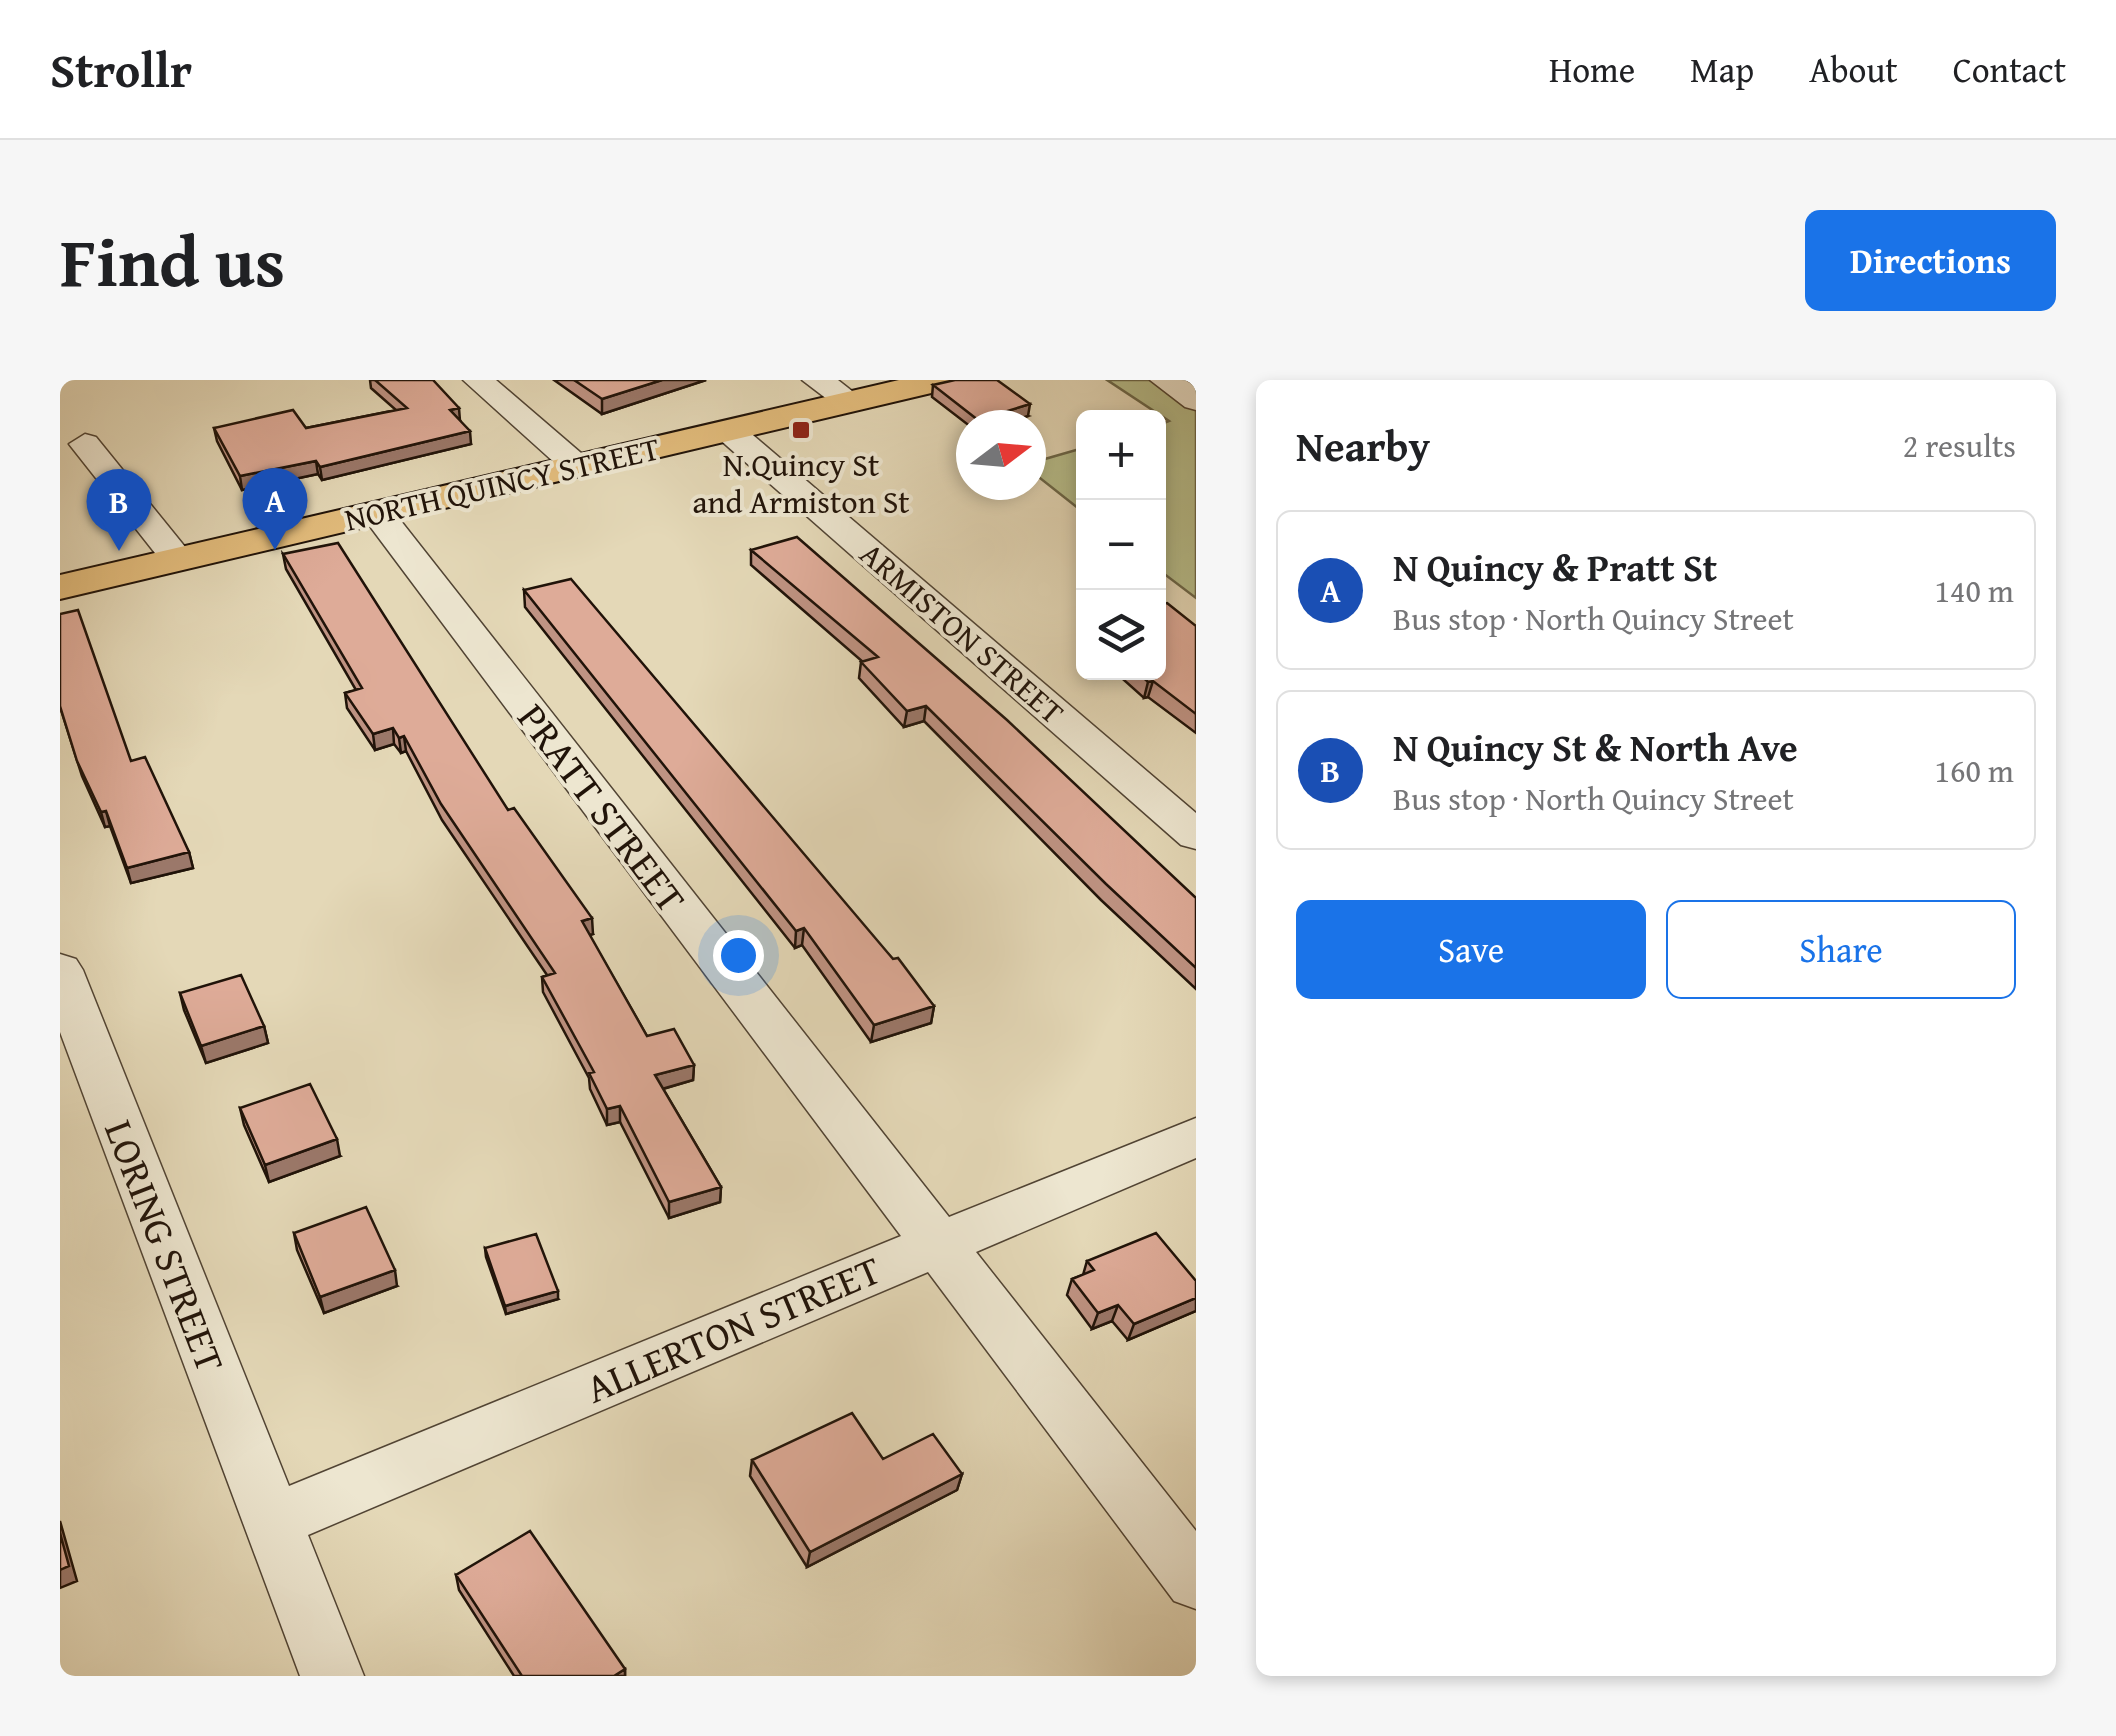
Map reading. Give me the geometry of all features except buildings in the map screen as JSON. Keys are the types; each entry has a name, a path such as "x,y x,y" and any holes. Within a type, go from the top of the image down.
{"main road":[{"name":"NORTH QUINCY STREET","path":"60,588 944,380"}],"street":[{"path":"478,380 577,466"},
{"path":"817,380 851,402"},
{"path":"1164,380 1196,401"},
{"name":"ARMISTON STREET","path":"729,431 1196,835"},
{"path":"85,444 178,560"},
{"name":"PRATT STREET","path":"378,514 1196,1580"},
{"name":"LORING STREET","path":"60,970 332,1676"},
{"name":"ALLERTON STREET","path":"270,1522 1196,1137"}],"green space":[{"path":"1107,380 1178,380 1196,391 1196,598 1166,575 1169,421 1166,410 1152,410"},
{"path":"1076,450 1076,506 1046,483 1046,459"}],"place":[{"name":"N.Quincy St and Armiston St","path":"801,430"},
{"name":"N Quincy & Pratt St","path":"275,550"},
{"name":"N Quincy St & North Ave","path":"119,551"}]}
